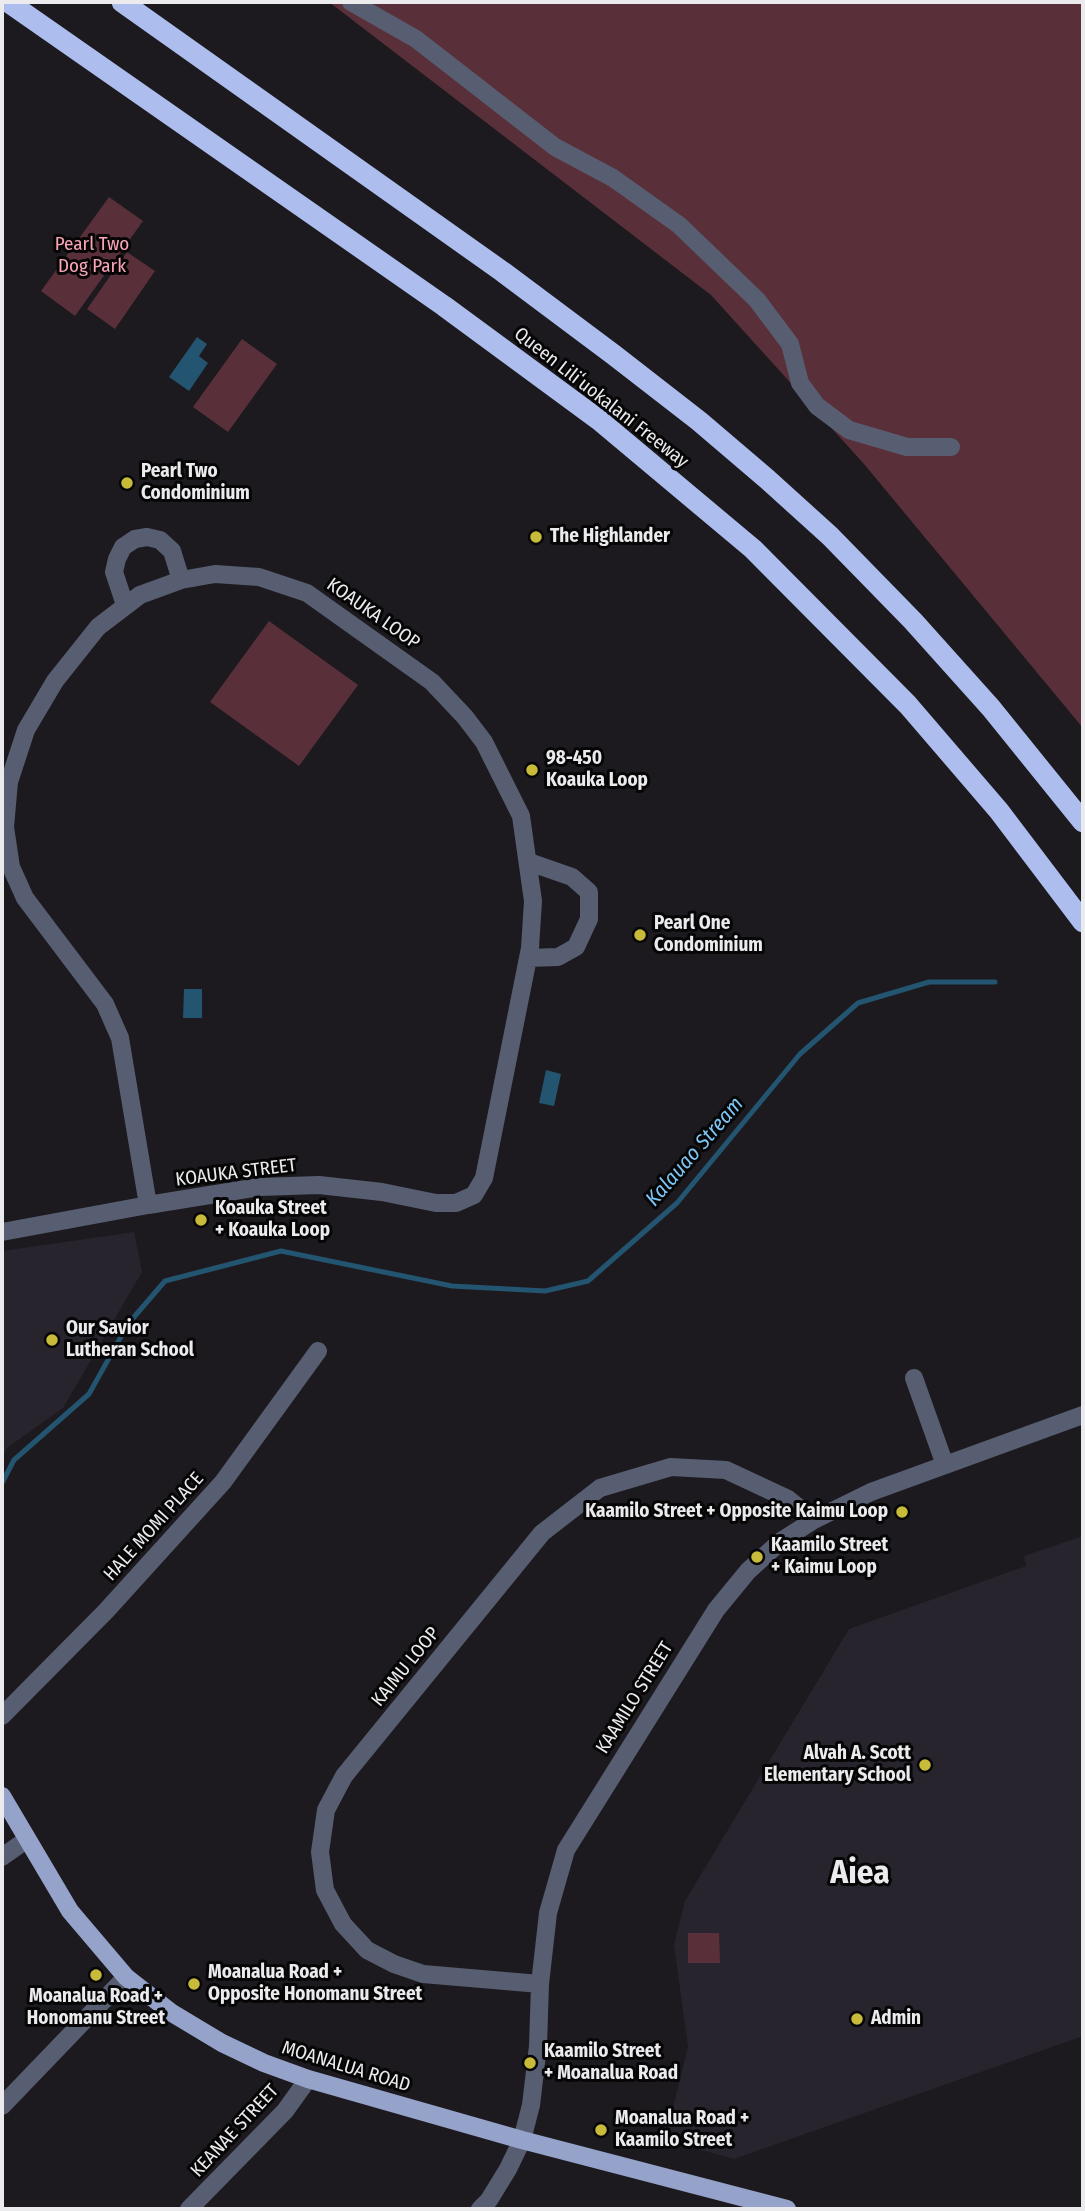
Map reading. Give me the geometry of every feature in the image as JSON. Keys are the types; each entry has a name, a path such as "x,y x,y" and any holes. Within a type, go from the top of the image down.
{"highway":[{"name":"Queen Liliʻuokalani Freeway","path":"8,2 433,298 588,412 753,549 908,705 999,811 1083,922"},
{"name":"Queen Liliʻuokalani Freeway","path":"122,2 570,321 699,421 830,536 913,621 991,708 1083,822"}],"main road":[{"name":"MOANALUA ROAD","path":"2,1796 70,1911 126,1977 172,2013 222,2043 264,2063 308,2079 522,2140 787,2209"}],"street":[{"path":"351,2 416,39 555,147 613,178 679,225 757,300 790,344 800,383 817,407 849,430 907,447 951,447"},
{"path":"125,606 114,572 123,547 135,538 160,540 173,551 181,580"},
{"name":"KOAUKA LOOP","path":"148,1205 120,1038 105,1004 25,898 11,867 5,827 9,782 26,730 55,681 98,627 140,595 181,580 215,574 259,577 307,593 432,682 465,717 497,763 521,816 533,901 528,958 489,1162 474,1195"},
{"path":"528,958 558,957 576,947 589,919 589,892 572,877 529,862"},
{"name":"KOAUKA STREET","path":"2,1232 259,1188 319,1185 382,1192 436,1203 456,1203 474,1195"},
{"name":"HALE MOMI PLACE","path":"2,1716 106,1611 223,1482 318,1351"},
{"path":"914,1377 945,1465"},
{"name":"KAAMILO STREET","path":"480,2209 489,2200 508,2169 522,2140 531,2105 548,1913 566,1850 716,1610 748,1572 781,1541 814,1520 871,1492 1083,1415"},
{"name":"KAIMU LOOP","path":"540,1984 423,1974 394,1964 367,1950 343,1924 325,1890 320,1852 326,1810 344,1776 542,1533 600,1488 671,1467 726,1470 788,1499 814,1520"},
{"path":"2,1857 26,1840"},
{"path":"2,2106 126,1977"},
{"name":"KEANAE STREET","path":"189,2209 285,2111 308,2079"}],"shaded area":[{"name":"Our Savior Lutheran School","path":"134,1232 142,1272 63,1408 7,1448 2,1458 2,1251"},
{"name":"Alvah A. Scott Elementary School","path":"1083,1536 1083,2036 734,2159 665,2140 688,2047 674,1945 685,1901 849,1629 1026,1566 1024,1556"}],"green space":[{"path":"329,2 1083,2 1083,728 864,464 711,295"},
{"name":"Pearl Two Dog Park","path":"109,197 143,221 75,316 41,291"},
{"path":"127,252 155,271 115,329 87,309"},
{"path":"242,339 277,364 228,432 193,407"},
{"path":"269,621 358,685 299,766 210,702"},
{"path":"688,1933 719,1933 720,1963 688,1963"}],"water":[{"path":"197,337 207,344 199,356 208,363 189,391 169,377"},
{"path":"184,989 202,989 202,1018 183,1018"},
{"path":"546,1070 561,1074 554,1106 539,1103"}],"waterway":[{"name":"Kalauao Stream","path":"2,1483 14,1460 89,1394 128,1324 165,1281 281,1251 452,1286 545,1291 588,1281 677,1203 800,1054 858,1003 929,982 995,982"}],"place":[{"name":"Pearl Two Condominium","path":"127,483"},
{"name":"The Highlander","path":"536,537"},
{"name":"98-450 Koauka Loop","path":"532,770"},
{"name":"Pearl One Condominium","path":"640,935"},
{"name":"Koauka Street + Koauka Loop","path":"201,1220"},
{"name":"Our Savior Lutheran School","path":"52,1340"},
{"name":"Kaamilo Street + Opposite Kaimu Loop","path":"902,1512"},
{"name":"Kaamilo Street + Kaimu Loop","path":"757,1557"},
{"name":"Alvah A. Scott Elementary School","path":"925,1765"},
{"name":"Moanalua Road + Honomanu Street","path":"96,1975"},
{"name":"Moanalua Road + Opposite Honomanu Street","path":"194,1984"},
{"name":"Admin","path":"857,2019"},
{"name":"Kaamilo Street + Moanalua Road","path":"530,2063"},
{"name":"Moanalua Road + Kaamilo Street","path":"601,2130"}],"district":[{"name":"Aiea","path":"860,1874"}]}
